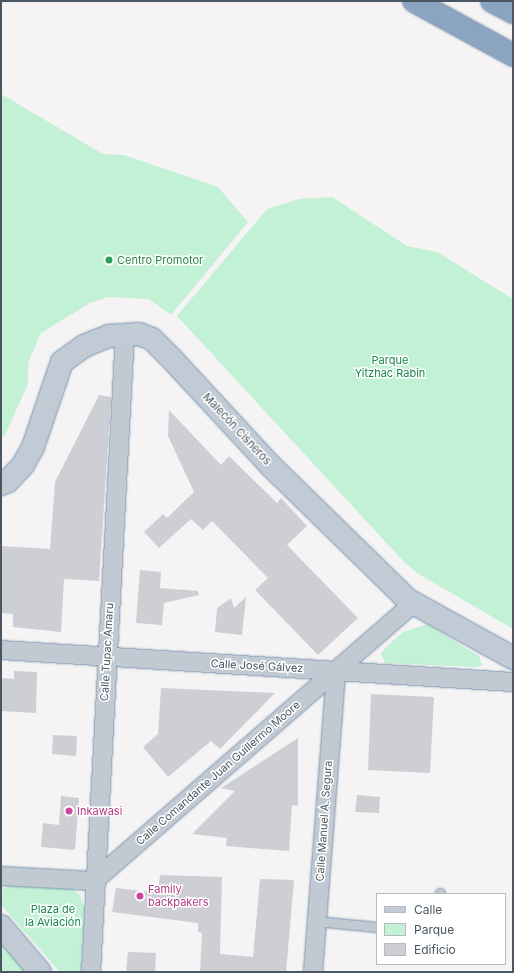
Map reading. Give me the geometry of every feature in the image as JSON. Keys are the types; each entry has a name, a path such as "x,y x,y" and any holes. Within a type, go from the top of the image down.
{"highway":[{"path":"414,1 513,55"},
{"path":"492,1 513,12"}],"street":[{"name":"Malecón Cisneros","path":"1,484 8,481 23,465 33,447 62,362 84,346 109,336 125,333 139,334 152,339 270,465 413,604 513,658"},
{"name":"Calle Tupac Amaru","path":"91,972 94,881 125,333"},
{"name":"Calle Comandante Juan Guillermo Moore","path":"94,881 413,604"},
{"name":"Calle José Gálvez","path":"1,650 513,682"},
{"name":"Calle Manuel A. Segura","path":"313,972 336,671"},
{"path":"1,876 94,881"},
{"path":"1,926 40,972"}],"lane":[{"path":"316,921 376,927"}],"green space":[{"name":"Centro Promotor","path":"1,94 103,154 124,155 218,187 248,222 171,315 149,299 108,297 90,303 41,333 28,363 28,384 5,435 1,438"},
{"name":"Parque Yitzhac Rabin","path":"332,197 407,246 437,252 513,299 513,629 417,573 405,563 177,316 267,209 299,199"},
{"path":"427,624 479,656 482,665 476,667 385,663 381,654 387,646 403,632"},
{"name":"Plaza de la Aviación","path":"14,884 68,886 80,895 85,908 81,972 60,972 1,905 1,890"},
{"name":"Plaza de la Aviación","path":"1,939 29,972 1,972"}],"building":[{"path":"99,395 111,397 99,581 64,579 61,632 13,627 13,614 1,613 1,546 50,549 55,482"},
{"path":"169,410 221,465 229,456 277,503 281,498 307,526 287,545 358,618 318,655 255,590 268,578 212,521 203,530 191,519 159,548 144,532 163,514 167,518 194,492 168,436"},
{"path":"140,570 161,572 160,588 198,591 199,595 164,603 162,625 136,623"},
{"path":"246,597 242,635 215,632 217,608 231,598 234,608"},
{"path":"14,671 37,672 36,713 1,711 1,678 14,679"},
{"path":"161,688 275,693 220,749 211,741 168,777 143,747 158,734"},
{"path":"371,694 434,697 430,773 368,770"},
{"path":"53,735 77,736 76,756 52,754"},
{"path":"298,738 298,806 292,805 289,851 226,846 227,838 192,834 235,791 221,788"},
{"path":"357,795 380,797 379,813 355,812"},
{"name":"Inkawasi","path":"61,796 79,798 75,850 41,847 43,823 59,825"},
{"path":"160,875 222,877 220,954 253,957 260,879 294,880 286,972 200,972 202,933 198,932 198,923 112,912 116,888 158,893"},
{"path":"128,952 156,953 155,972 126,972"}],"place":[{"name":"Centro Promotor","path":"109,260"},
{"name":"Inkawasi","path":"69,811"},
{"name":"Family backpakers","path":"140,896"}]}
